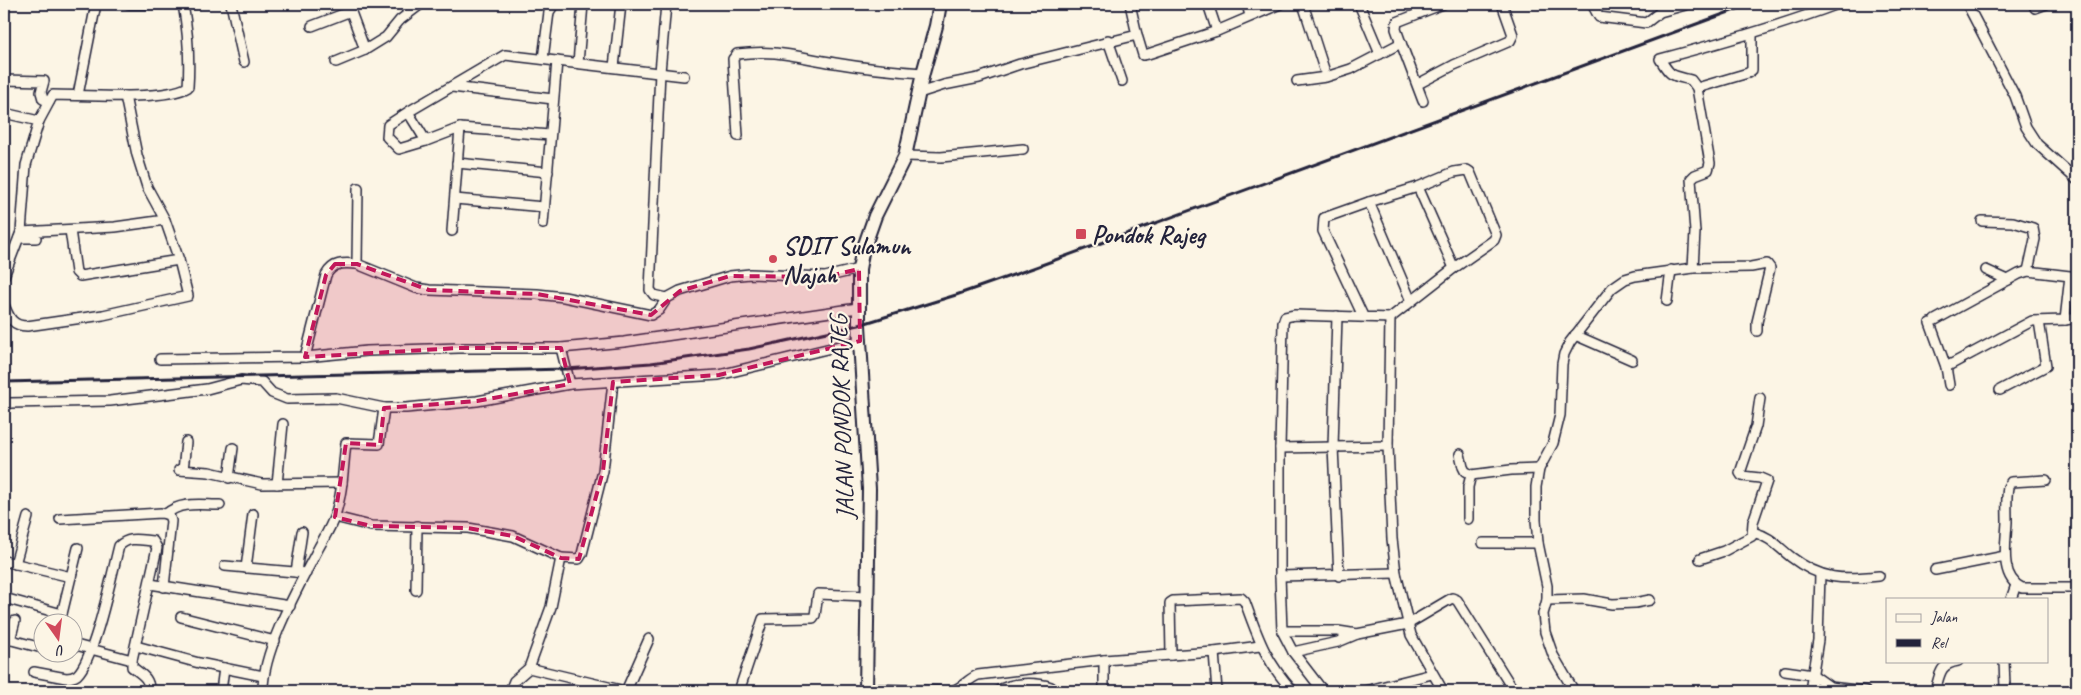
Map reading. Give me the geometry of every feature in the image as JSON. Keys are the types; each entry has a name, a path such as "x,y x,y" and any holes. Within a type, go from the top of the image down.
{"main road":[{"name":"JALAN PONDOK RAJEG","path":"866,690 869,490 858,308 859,269 862,253 875,216 905,156 940,4"}],"street":[{"path":"78,95 96,4"},
{"path":"129,4 147,4"},
{"path":"4,276 20,235 26,165 39,121 52,95 125,96 179,92 188,87 190,60 183,4"},
{"path":"231,4 244,62"},
{"path":"405,4 408,14"},
{"path":"336,62 365,50 386,37 400,20 421,4"},
{"path":"543,59 549,12 554,4"},
{"path":"578,64 583,4"},
{"path":"614,67 621,4"},
{"path":"666,4 660,72 650,290 652,294 667,298"},
{"path":"1130,4 1144,55 1217,31 1280,4"},
{"path":"1208,4 1217,31"},
{"path":"1247,4 1250,16"},
{"path":"1303,4 1324,69"},
{"path":"1359,4 1380,54"},
{"path":"1423,101 1396,29 1397,22 1443,4"},
{"path":"1418,84 1512,38 1502,4"},
{"path":"1592,4 1599,17 1646,23 1660,12 1689,4"},
{"path":"1693,268 1695,232 1691,179 1694,175 1708,170 1710,163 1697,88 1691,80 1675,78 1669,74 1660,58 1752,34 1838,4"},
{"path":"1967,4 2015,96 2026,127 2037,144 2077,180"},
{"path":"2035,8 2046,4"},
{"path":"312,26 350,7 365,50"},
{"path":"1697,88 1748,73 1752,70 1752,34"},
{"path":"919,93 944,85 979,78 1020,64 1108,40 1137,35"},
{"path":"1108,40 1122,82"},
{"path":"1297,82 1326,77 1350,69 1401,43"},
{"path":"738,136 733,58 736,54 759,51 778,52 872,69 923,72"},
{"path":"550,135 460,128 399,149 387,137 388,125 502,56 684,76"},
{"path":"543,224 557,61"},
{"path":"4,80 44,82 41,92 44,99 49,102"},
{"path":"452,87 553,99"},
{"path":"4,305 11,321 21,326 27,326 103,315 187,297 188,294 179,260 166,220 147,187 137,156 125,96"},
{"path":"408,112 426,141"},
{"path":"4,113 39,121"},
{"path":"452,231 460,128"},
{"path":"905,156 940,157 1023,149"},
{"path":"457,163 548,172"},
{"path":"1323,691 1293,652 1282,631 1280,448 1285,317 1294,315 1390,318 1454,268 1494,240 1496,235 1470,172 1464,169 1458,170 1418,187 1324,218 1322,226 1363,316"},
{"path":"1418,187 1454,268"},
{"path":"357,264 358,188"},
{"path":"455,199 544,206"},
{"path":"1369,202 1411,301"},
{"path":"20,235 131,226 166,220"},
{"path":"1982,221 2013,222 2033,228 2035,239 2028,271"},
{"path":"70,230 76,272 80,276 179,260"},
{"path":"20,235 36,238"},
{"path":"305,357 315,310 329,268 342,263 357,264 416,288 564,297 651,315 659,310 667,298 680,290 730,276 750,274 825,277 859,269"},
{"path":"1574,691 1553,655 1545,632 1543,614 1547,600 1547,586 1538,543 1536,487 1539,469 1553,443 1560,415 1564,354 1575,335 1612,288 1635,276 1671,270 1751,267 1769,264 1770,268 1757,322 1757,331"},
{"path":"1667,301 1671,270"},
{"path":"1986,270 2008,280"},
{"path":"1949,385 1946,367 1933,322 2008,280 2028,271 2070,276 2065,320"},
{"path":"160,359 305,357 366,351 459,348 561,348 624,342 858,308"},
{"path":"1337,316 1333,447 1340,576"},
{"path":"1390,318 1388,446 1392,539 1396,573 1411,635 1443,691"},
{"path":"1946,367 2032,321 2077,318"},
{"path":"2000,390 2046,366 2039,321"},
{"path":"1575,335 1632,360"},
{"path":"4,407 10,403 110,401 207,389 241,380 262,382 272,392 287,399 336,398 384,408 477,401 570,384 718,375 860,341"},
{"path":"561,348 570,384"},
{"path":"335,516 371,526 468,528 513,536 560,558 579,559 582,554 602,470 613,382"},
{"path":"1700,559 1747,540 1752,536 1752,522 1767,482 1764,479 1742,476 1740,473 1756,426 1760,398"},
{"path":"263,691 263,676 266,663 275,641 290,606 335,516 342,483 346,443 379,444 384,408"},
{"path":"277,484 283,424"},
{"path":"186,442 181,470 209,472 262,484 342,483"},
{"path":"1280,448 1388,446"},
{"path":"229,478 233,448"},
{"path":"1460,454 1463,467 1471,475"},
{"path":"1471,475 1539,469"},
{"path":"1468,519 1468,487 1471,475"},
{"path":"2046,480 2017,481 2012,482 2008,487 2007,569 2016,585 2033,589 2077,588"},
{"path":"60,519 166,514 174,507 182,504 220,505"},
{"path":"164,587 171,521 166,514"},
{"path":"246,568 253,514"},
{"path":"15,564 28,517"},
{"path":"416,590 417,526"},
{"path":"296,572 302,532"},
{"path":"1753,532 1768,536 1808,569 1820,574 1839,579 1879,576"},
{"path":"34,672 71,678 79,673 91,650 118,546 124,541 131,539 153,541 157,548 132,660 132,667 146,678 149,685 148,691"},
{"path":"1483,543 1538,543"},
{"path":"62,612 78,548"},
{"path":"1935,570 2006,556"},
{"path":"510,691 514,681 529,668 551,607 560,558"},
{"path":"4,561 71,577"},
{"path":"225,566 306,573"},
{"path":"1280,576 1340,576 1396,573"},
{"path":"1810,691 1818,640 1820,574"},
{"path":"150,584 290,606"},
{"path":"2011,598 2016,585"},
{"path":"739,691 763,619 813,618 818,594 867,596"},
{"path":"4,598 44,612"},
{"path":"1171,655 1170,603 1172,601 1240,598 1245,602 1260,646 1277,674 1293,691"},
{"path":"1293,652 1338,642 1356,634 1408,624 1452,598 1457,600 1514,691"},
{"path":"1547,600 1584,600 1612,604 1650,600"},
{"path":"181,617 275,641"},
{"path":"15,622 7,639 32,645"},
{"path":"1282,631 1338,631 1356,634"},
{"path":"529,668 625,691 649,639"},
{"path":"136,646 263,676"},
{"path":"951,691 956,690 978,675 1104,660 1214,652 1260,646"},
{"path":"82,647 132,660"},
{"path":"1214,652 1217,691"},
{"path":"1104,660 1104,691"},
{"path":"1935,691 1941,670 1946,665 1955,662"},
{"path":"2004,662 2005,687"},
{"path":"222,691 224,668"},
{"path":"1785,671 1813,675 1830,687 1865,691"},
{"path":"1365,691 1432,674"},
{"path":"998,691 1007,686 1040,684 1050,687 1053,691"},
{"path":"866,690 938,691"}],"highlighted area":[{"path":"335,264 357,264 429,290 537,294 651,315 680,291 730,276 825,277 859,269 860,341 719,375 613,382 603,471 579,559 561,558 513,536 468,528 371,526 335,517 346,443 380,445 384,408 477,401 570,384 561,348 459,348 305,357 326,275"}],"railway":[{"path":"4,382 566,369 651,363 749,349 859,325 956,295 1751,4"}],"place":[{"name":"Pondok Rajeg","path":"1081,234"},
{"name":"SDIT Sulamun Najah","path":"773,259"}]}
